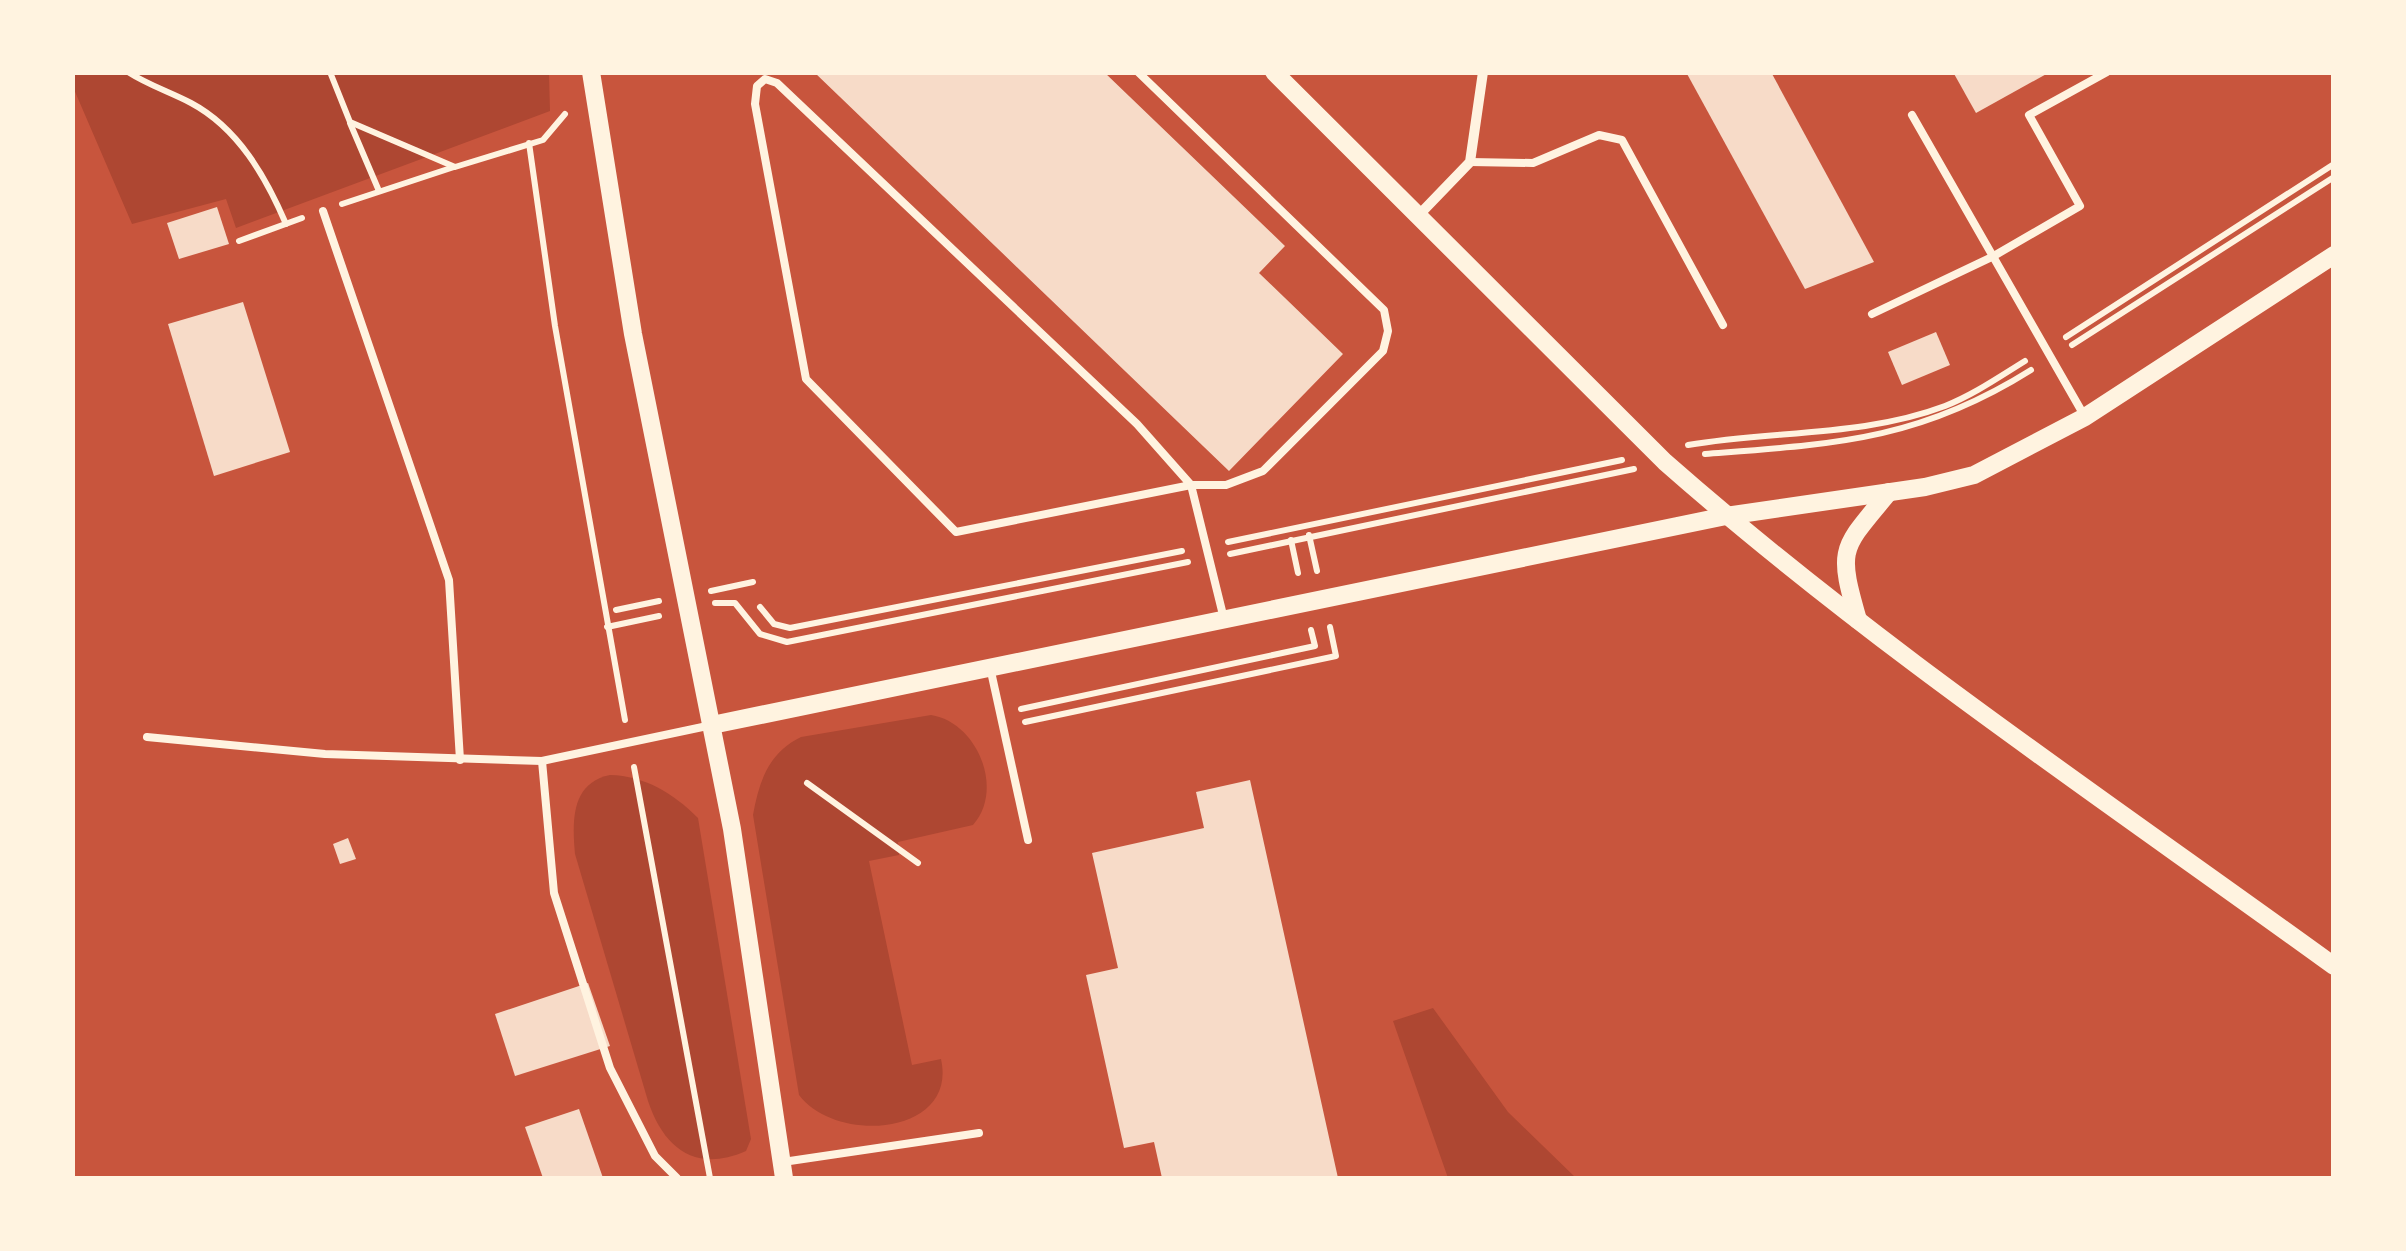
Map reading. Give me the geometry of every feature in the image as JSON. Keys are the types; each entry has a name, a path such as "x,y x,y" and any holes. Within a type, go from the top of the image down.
{"street":[{"path":"591,72 633,334 690,609 745,906 783,1170"},
{"path":"1274,72 1660,456 1726,516 1858,620 2334,966"},
{"path":"1417,217 1470,162 1483,72"},
{"path":"712,725 1726,516 1974,475 2085,417 2334,255"},
{"path":"1858,620 1843,567 1851,538 1889,492"}],"lane":[{"path":"1138,72 1342,265 1384,310 1388,331 1383,351 1263,471 1226,485 1190,484 956,532 806,380 754,104 756,86 765,79 777,84 1106,392 1190,484 1224,619"},
{"path":"1872,314 1992,258 2080,206 2029,115 2107,72"},
{"path":"1912,115 2085,417"},
{"path":"1470,162 1533,163 1599,135 1622,140 1723,325"},
{"path":"323,210 449,580 460,760"},
{"path":"990,667 1028,840"},
{"path":"147,737 325,754 542,761 712,725"},
{"path":"542,761 554,892 605,1050 655,1156 677,1178"},
{"path":"783,1170 979,1133"}],"path":[{"path":"128,72 216,120 245,150 273,192 286,224"},
{"path":"330,72 379,190"},
{"path":"350,122 455,166 543,140 565,116 564,102"},
{"path":"530,144 554,326 710,1178"},
{"path":"607,627 734,603 760,634 787,642 1310,537 1660,456 1919,427 1985,399 2334,164"},
{"path":"760,607 774,624 790,628 1660,456 1915,415 1948,405 2047,354 2334,177"},
{"path":"1004,727 1336,656 1307,526"},
{"path":"808,783 918,863"}],"shaded area":[{"path":"72,73 549,73 550,111 236,228 226,199 132,224 73,87"},
{"path":"931,715 947,720 973,743 986,776 982,810 973,825 898,842 899,855 869,861 912,1065 941,1059 941,1084 931,1104 914,1117 865,1126 817,1111 799,1095 753,815 762,780 773,760 801,737"},
{"path":"610,775 658,787 698,818 751,1139 746,1151 712,1159 684,1152 663,1132 648,1101 575,854 574,817 581,795 597,779"},
{"path":"1433,1008 1508,1112 1576,1178 1448,1178 1393,1021"}],"building":[{"path":"814,72 1104,72 1285,246 1259,273 1343,354 1229,471"},
{"path":"1686,72 1771,72 1874,262 1805,289"},
{"path":"1953,72 2050,72 1976,113"},
{"path":"217,207 229,244 179,259 167,223"},
{"path":"243,302 290,452 214,476 168,324"},
{"path":"1936,332 1950,365 1902,385 1888,352"},
{"path":"1250,780 1338,1178 1162,1178 1154,1142 1124,1148 1086,975 1118,968 1092,853 1204,828 1196,792"},
{"path":"348,838 356,859 340,864 333,844"},
{"path":"588,983 610,1046 515,1076 495,1014"},
{"path":"579,1109 603,1178 543,1178 525,1127"}]}
